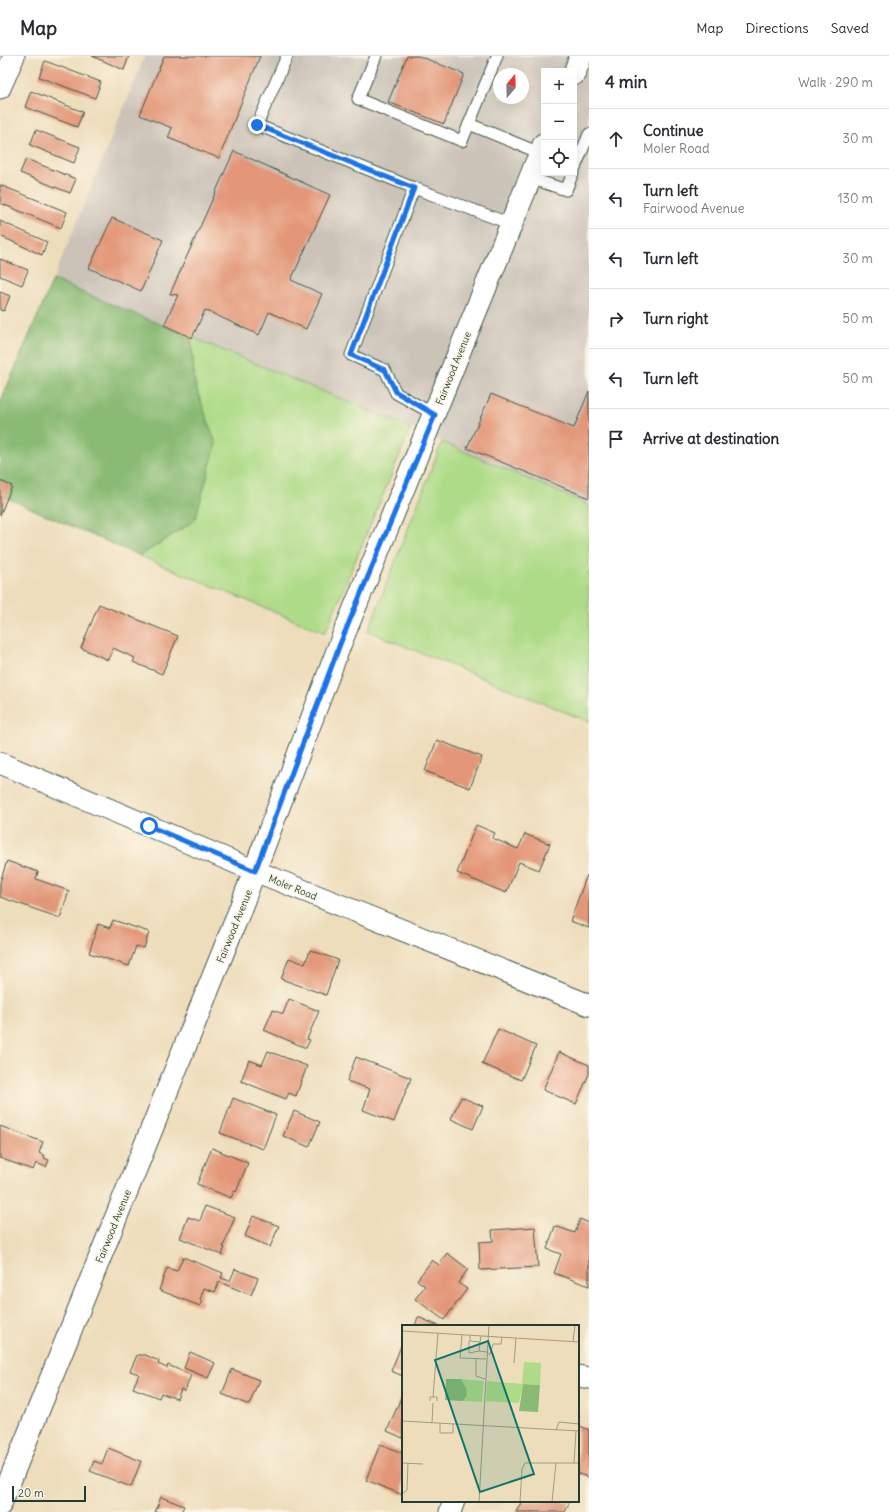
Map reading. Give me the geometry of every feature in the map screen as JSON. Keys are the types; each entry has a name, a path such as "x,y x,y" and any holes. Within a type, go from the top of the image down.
{"street":[{"path":"0,88 14,56"},
{"path":"577,68 582,56"},
{"name":"Fairwood Avenue","path":"0,1505 255,871 340,644 435,415 541,151"},
{"name":"Moler Road","path":"0,763 255,871 589,1005"},
{"path":"579,1376 589,1378"},
{"path":"450,1512 454,1502"}],"lane":[{"path":"287,56 257,125 414,188 511,224"},
{"path":"376,56 358,99 462,142 497,56"},
{"path":"469,124 541,149"},
{"path":"577,163 589,134"},
{"path":"530,178 566,190 572,176"},
{"path":"414,188 351,355 385,370 396,392 435,415"}],"shaded area":[{"path":"145,56 589,56 589,505 411,428 53,280"}],"green space":[{"path":"53,280 191,337 195,385 216,444 195,520 140,556 0,495 0,403"},
{"path":"191,337 411,428 325,633 140,556 195,520 216,444 195,385"},
{"path":"442,442 589,505 589,722 368,631"}],"building":[{"path":"92,56 129,56 124,70"},
{"path":"164,56 260,56 219,158 168,138 172,128 140,115"},
{"path":"407,56 419,56 464,74 444,124 388,102"},
{"path":"45,61 101,82 95,98 39,77"},
{"path":"31,91 83,112 77,127 25,107"},
{"path":"36,130 80,147 74,163 30,145"},
{"path":"234,151 330,195 291,280 322,294 306,329 269,312 259,335 205,310 192,338 164,325 178,295 170,294"},
{"path":"26,159 76,179 70,193 20,173"},
{"path":"0,185 67,212 61,228 0,203"},
{"path":"112,218 163,240 141,291 89,268"},
{"path":"0,221 47,242 42,255 0,236"},
{"path":"0,259 28,270 22,285 0,276"},
{"path":"0,292 10,296 4,311 0,310"},
{"path":"589,391 589,498 467,448 491,394 574,428"},
{"path":"0,481 12,486 0,515"},
{"path":"99,604 178,636 162,674 133,662 135,658 113,648 108,660 81,648"},
{"path":"437,740 482,757 470,788 425,771"},
{"path":"476,825 495,833 492,838 518,849 525,834 550,844 539,870 519,862 506,893 457,873"},
{"path":"7,861 38,872 36,879 69,891 60,918 0,897 0,882"},
{"path":"587,875 589,875 589,928 570,921"},
{"path":"113,920 149,932 144,948 136,946 129,966 89,953 98,924 110,928"},
{"path":"310,950 338,960 326,995 281,979 289,958 305,964"},
{"path":"289,999 319,1011 307,1039 310,1040 306,1048 264,1030 273,1010 283,1014"},
{"path":"498,1029 536,1046 521,1080 482,1064"},
{"path":"268,1051 307,1066 296,1096 289,1093 286,1099 241,1081 249,1060 262,1065"},
{"path":"559,1052 589,1065 589,1074 576,1104 543,1090"},
{"path":"356,1057 411,1078 394,1122 363,1110 370,1089 347,1081"},
{"path":"461,1097 483,1106 473,1129 451,1119"},
{"path":"233,1098 276,1115 263,1149 220,1133"},
{"path":"294,1111 320,1122 309,1147 283,1136"},
{"path":"0,1126 43,1142 39,1153 45,1156 44,1158 49,1160 46,1167 36,1163 33,1170 0,1158"},
{"path":"212,1148 248,1163 236,1192 234,1191 231,1198 197,1184"},
{"path":"205,1206 235,1217 223,1247 225,1247 222,1255 180,1238 188,1217 200,1221"},
{"path":"253,1216 279,1226 270,1247 245,1236"},
{"path":"580,1219 589,1223 589,1286 554,1273 561,1254 547,1249 555,1226 575,1233"},
{"path":"535,1227 538,1267 480,1270 479,1242 493,1241 492,1230"},
{"path":"447,1253 468,1269 458,1283 467,1289 444,1320 415,1299 425,1286 417,1280 432,1260 439,1265"},
{"path":"183,1257 223,1273 221,1278 230,1281 235,1269 258,1278 251,1295 219,1282 215,1292 204,1288 200,1300 203,1301 200,1306 159,1290 167,1268 177,1271"},
{"path":"418,1317 437,1325 415,1325"},
{"path":"402,1344 402,1376 391,1371"},
{"path":"190,1352 215,1363 208,1378 184,1368"},
{"path":"137,1355 145,1355 159,1361 158,1364 167,1368 168,1365 191,1375 185,1391 181,1389 177,1399 161,1393 159,1398 133,1388 139,1374 130,1371"},
{"path":"232,1369 259,1380 249,1405 222,1394"},
{"path":"402,1395 402,1438 387,1431"},
{"path":"579,1425 589,1430 589,1477 579,1474"},
{"path":"380,1444 402,1453 402,1495 366,1480"},
{"path":"108,1448 141,1461 131,1487 90,1471 94,1461 102,1464"},
{"path":"161,1497 184,1506 181,1512 155,1512"},
{"path":"521,1502 570,1502 565,1512 516,1512"}],"route":[{"path":"149,826 255,871 340,644 435,415 396,392 385,370 351,355 414,188 257,125"}]}
